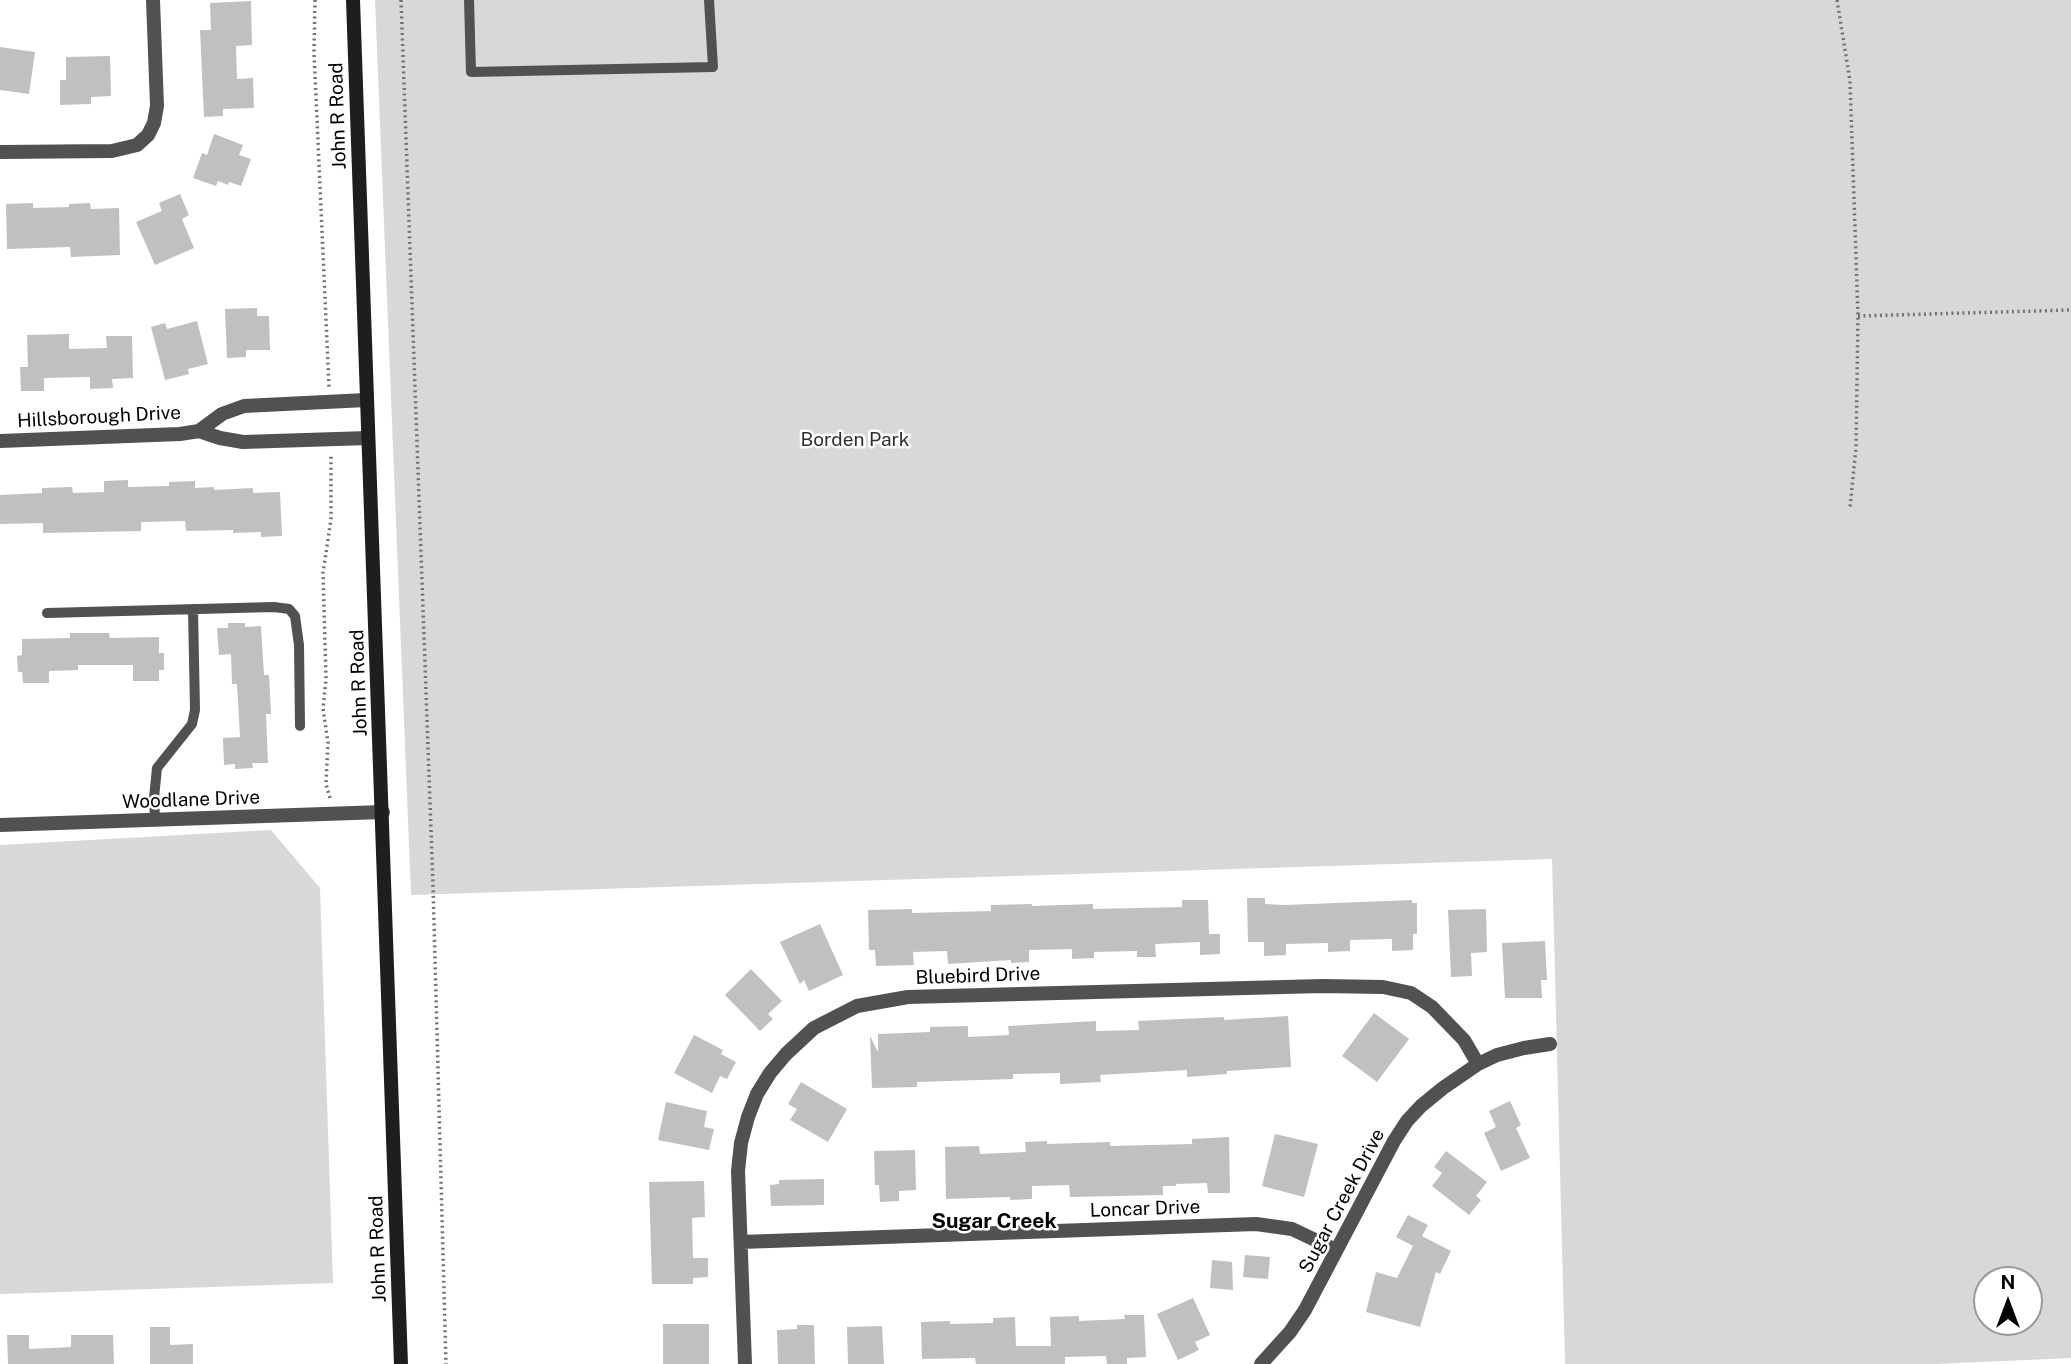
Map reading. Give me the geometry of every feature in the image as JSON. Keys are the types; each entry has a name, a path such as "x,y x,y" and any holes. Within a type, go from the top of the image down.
{"main road":[{"name":"John R Road","path":"353,0 401,1364"}],"street":[{"path":"0,152 112,151 137,145 148,135 154,123 157,106 153,0"},
{"name":"Hillsborough Drive","path":"199,431 222,414 244,405 366,400"},
{"name":"Hillsborough Drive","path":"0,441 199,431 243,442 368,438"},
{"name":"Woodlane Drive","path":"0,825 383,812"},
{"name":"Bluebird Drive","path":"745,1364 738,1171 747,1117 770,1073 786,1054 814,1028 846,1011 870,1003 908,997 1322,986 1383,987 1411,993 1432,1007 1464,1040 1478,1064"},
{"name":"Sugar Creek Drive","path":"1261,1364 1290,1332 1305,1310 1394,1140 1407,1121 1443,1088 1478,1064 1497,1055 1550,1044"},
{"name":"Loncar Drive","path":"741,1242 1256,1224 1292,1228 1336,1250"}],"lane":[{"path":"469,0 471,72 712,67 709,0"},
{"path":"47,613 274,607 289,609 295,616 299,636 300,726"},
{"path":"155,820 157,768 192,724 195,710 193,609"}],"path":[{"path":"315,0 314,52 329,382"},
{"path":"401,0 433,858 446,1364"},
{"path":"1837,0 1850,81 1858,316 1856,447 1850,508"},
{"path":"1858,316 2071,310"},
{"path":"330,798 326,785 328,743 323,708 326,679 323,573 331,519 331,459"}],"green space":[{"name":"Borden Park","path":"375,0 2071,0 2071,1358 1935,1364 1565,1364 1552,859 411,895"},
{"path":"271,830 320,888 333,1283 0,1294 0,845"}],"building":[{"path":"251,1 252,45 236,46 237,79 253,78 254,108 223,109 223,116 204,117 200,30 211,30 210,3"},
{"path":"0,47 35,52 29,94 0,90"},
{"path":"110,56 111,96 91,97 91,104 60,105 60,80 66,80 66,57"},
{"path":"214,134 243,145 239,155 251,159 241,186 218,181 216,186 193,178 202,153 207,155"},
{"path":"180,194 189,215 182,219 194,248 155,265 136,222 162,211 159,203"},
{"path":"33,203 33,208 69,207 69,204 90,203 91,209 119,208 120,255 71,257 70,247 7,249 6,204"},
{"path":"257,308 257,316 269,316 270,350 246,350 246,357 227,358 225,309"},
{"path":"197,321 208,364 188,369 189,374 165,380 151,327 165,323 167,329"},
{"path":"69,334 69,349 107,348 106,336 132,336 133,378 112,379 113,388 90,389 90,377 44,378 44,391 21,391 20,367 28,367 27,335"},
{"path":"128,480 128,487 169,486 169,482 195,481 195,488 253,488 253,493 280,492 282,536 261,537 261,532 233,533 233,530 186,531 185,521 141,522 141,531 43,533 43,523 0,524 0,495 42,493 42,488 72,487 73,493 104,492 104,481"},
{"path":"228,623 245,623 245,627 261,626 264,675 269,675 271,714 266,714 268,763 252,763 253,768 235,769 235,764 224,765 223,738 240,737 237,684 232,684 231,654 219,655 217,628 228,628"},
{"path":"70,633 109,633 110,638 159,637 159,653 164,653 164,670 159,670 159,681 133,681 133,665 78,665 78,670 49,671 49,683 23,683 22,672 18,672 17,656 22,655 22,639 70,638"},
{"path":"1247,898 1265,898 1265,904 1285,905 1412,900 1412,903 1417,903 1417,934 1413,934 1413,950 1392,951 1392,939 1350,940 1350,951 1328,952 1328,943 1286,944 1286,955 1264,956 1264,942 1248,942"},
{"path":"1182,900 1208,900 1209,934 1220,934 1220,954 1200,955 1200,942 1155,944 1156,957 1137,957 1137,951 1094,952 1094,958 1072,959 1072,949 1029,950 1029,962 1011,963 1011,960 948,964 947,951 913,952 914,965 876,966 875,950 869,950 868,910 912,909 912,913 991,911 991,905 1032,904 1093,904 1093,909 1182,907"},
{"path":"1486,909 1487,952 1471,953 1472,976 1451,977 1448,910"},
{"path":"820,924 843,975 809,991 804,980 800,984 780,942"},
{"path":"1545,941 1547,980 1541,980 1542,998 1505,998 1502,943"},
{"path":"751,969 782,1001 768,1014 773,1019 760,1031 725,995"},
{"path":"1374,1013 1409,1039 1377,1082 1342,1056"},
{"path":"1288,1016 1291,1067 1227,1071 1227,1074 1187,1077 1187,1070 1100,1075 1101,1082 1060,1084 1060,1073 1013,1074 1013,1079 917,1082 917,1087 872,1088 870,1036 878,1052 878,1034 930,1032 930,1027 968,1026 968,1037 1009,1035 1008,1026 1096,1021 1096,1031 1139,1030 1138,1021"},
{"path":"694,1035 723,1050 721,1054 736,1062 727,1079 720,1076 712,1093 674,1073"},
{"path":"801,1082 847,1109 828,1142 790,1120 797,1109 788,1104"},
{"path":"1510,1101 1521,1125 1516,1128 1530,1158 1501,1171 1484,1133 1496,1127 1489,1111"},
{"path":"666,1102 707,1111 704,1127 714,1129 709,1150 658,1140"},
{"path":"1275,1134 1318,1144 1304,1197 1262,1186"},
{"path":"1229,1137 1230,1193 1208,1193 1207,1183 1163,1186 1163,1195 1070,1197 1069,1185 1032,1186 1032,1199 946,1199 945,1147 979,1146 980,1154 1026,1152 1025,1142 1110,1142 1110,1146 1192,1144 1192,1139"},
{"path":"915,1150 916,1190 899,1191 899,1201 880,1202 879,1185 875,1185 874,1151"},
{"path":"1446,1151 1487,1182 1476,1196 1481,1200 1469,1215 1432,1186 1442,1173 1434,1167"},
{"path":"824,1179 824,1205 771,1206 770,1185 779,1184 779,1180"},
{"path":"704,1181 705,1217 692,1218 693,1258 708,1258 708,1277 693,1278 693,1284 652,1284 649,1182"},
{"path":"1408,1215 1428,1225 1422,1236 1451,1251 1440,1274 1436,1272 1420,1327 1366,1312 1376,1272 1397,1278 1413,1246 1396,1237"},
{"path":"1245,1255 1270,1257 1268,1279 1243,1277"},
{"path":"1212,1260 1232,1262 1233,1290 1210,1288"},
{"path":"1193,1298 1210,1335 1195,1342 1199,1350 1178,1360 1157,1314"},
{"path":"1124,1315 1144,1315 1146,1357 1127,1358 1127,1364 1107,1364 1106,1356 1065,1357 1065,1364 976,1364 975,1358 922,1359 921,1322 993,1323 993,1318 1015,1317 1016,1346 1051,1346 1050,1317 1079,1316 1079,1321 1125,1319"},
{"path":"663,1324 709,1324 709,1364 663,1364"},
{"path":"797,1325 814,1325 815,1364 778,1364 777,1330 797,1329"},
{"path":"882,1326 884,1364 848,1364 847,1327"},
{"path":"150,1327 170,1327 170,1345 193,1344 193,1364 150,1364"},
{"path":"7,1335 29,1335 29,1349 71,1347 71,1335 113,1335 114,1364 8,1364"}],"district":[{"name":"Sugar Creek","path":"994,1222"}]}
